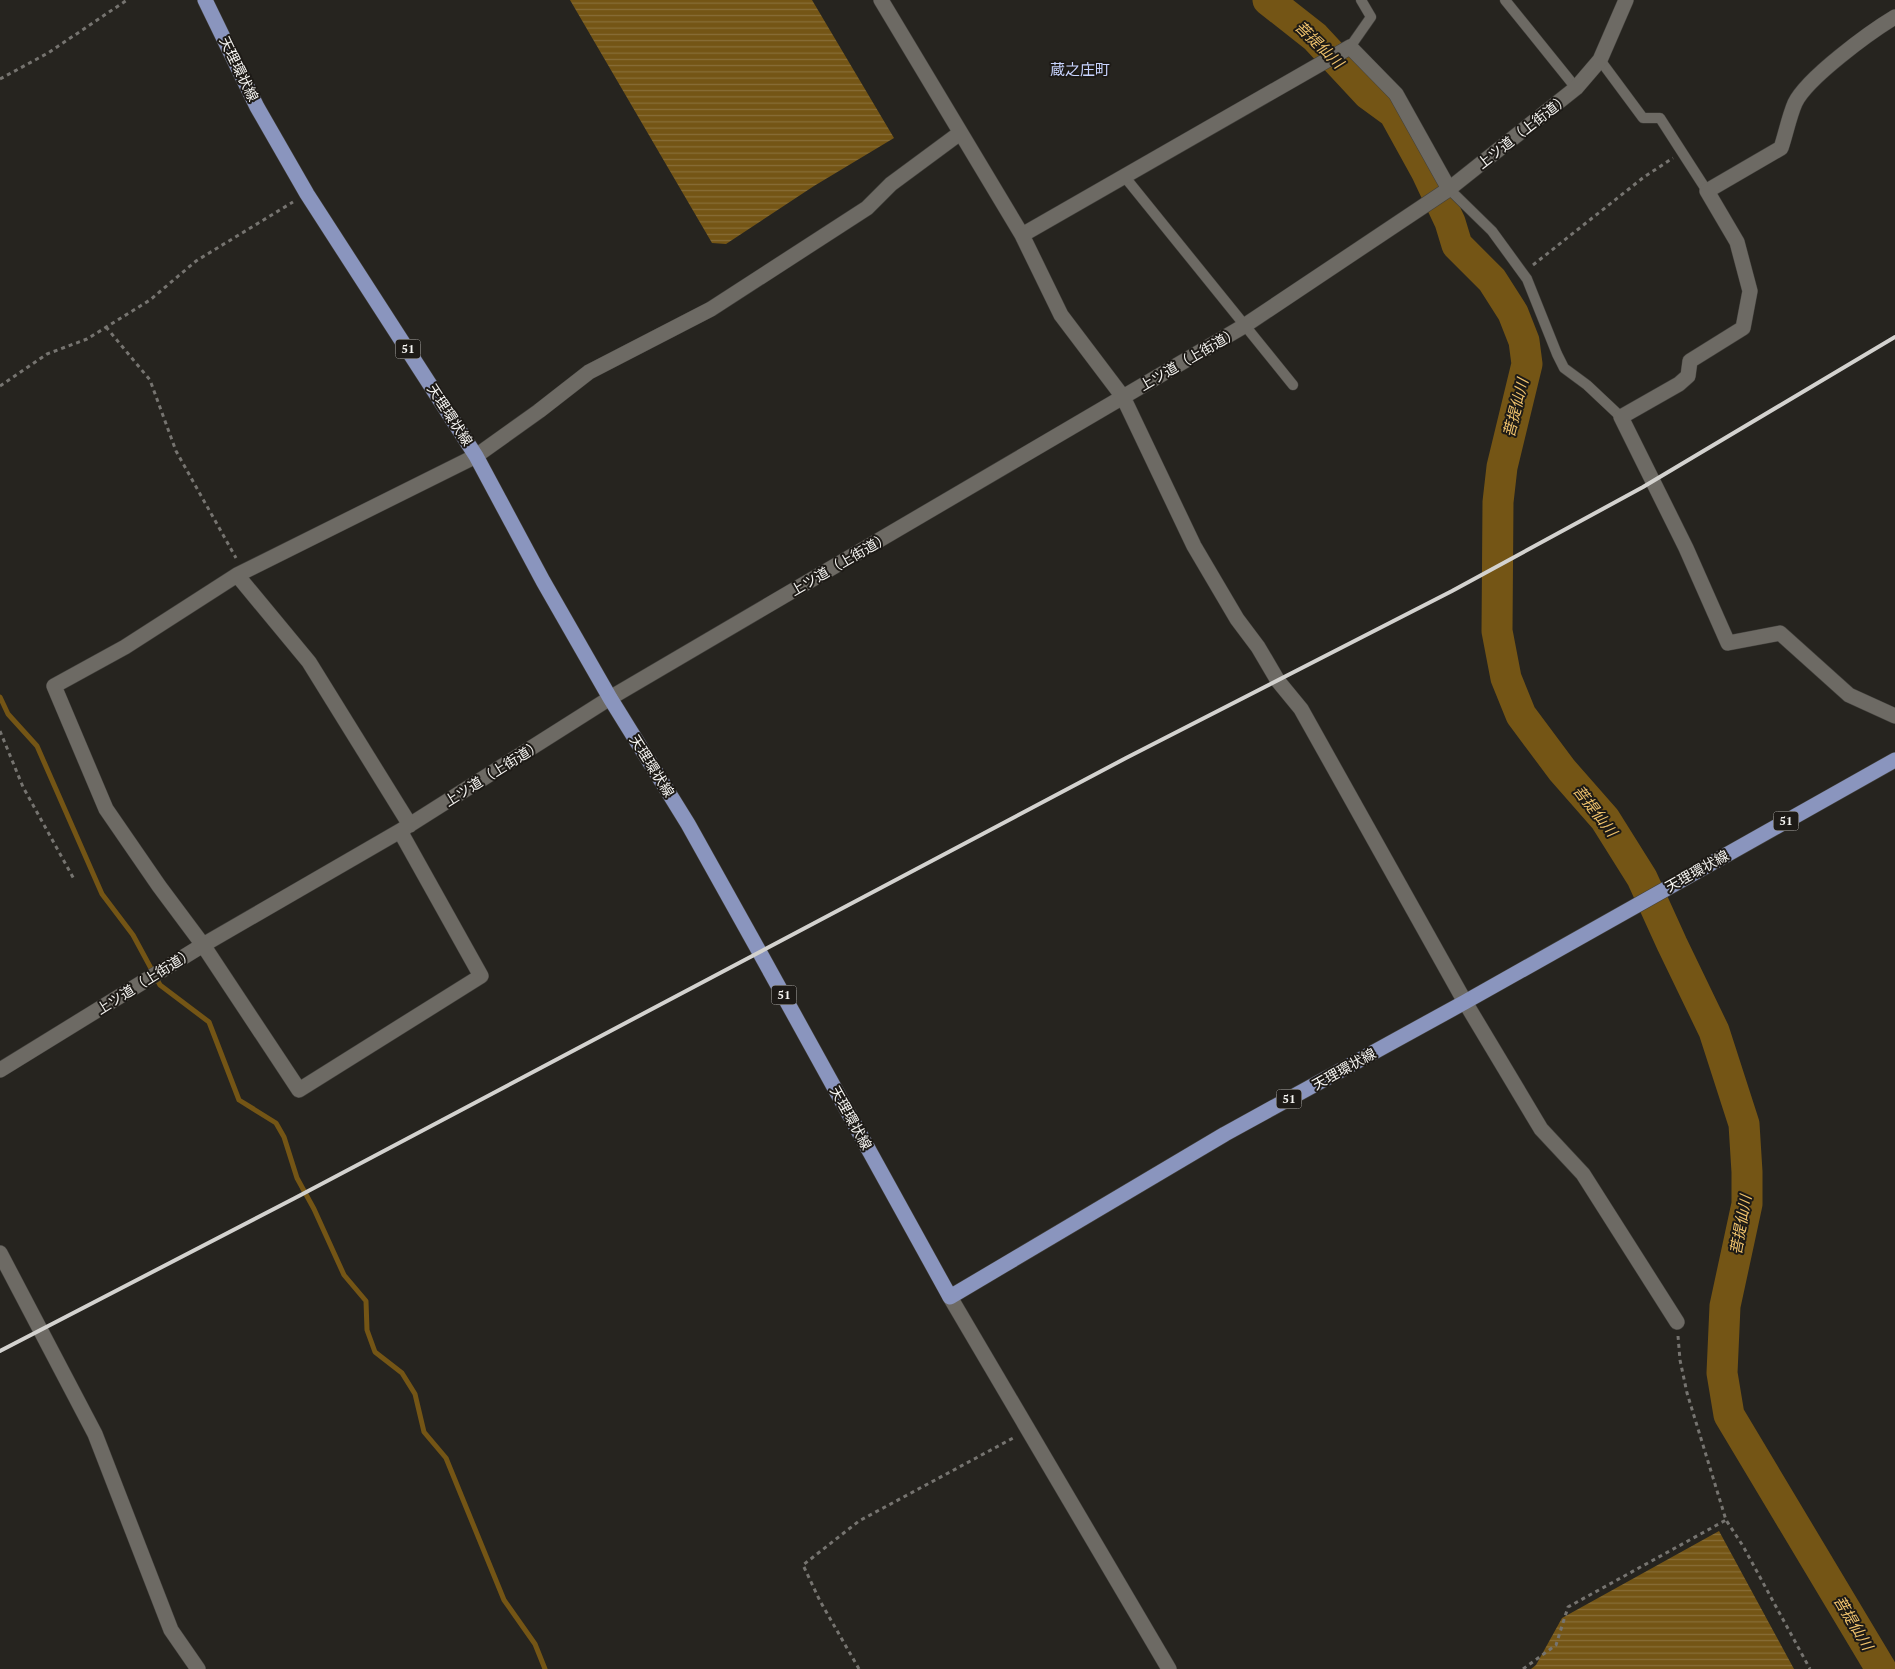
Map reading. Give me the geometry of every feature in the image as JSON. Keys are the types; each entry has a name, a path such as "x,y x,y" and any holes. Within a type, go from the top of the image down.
{"main road":[{"name":"天理環状線","path":"205,0 257,106 307,194 476,456 543,581 610,698 688,824 950,1297 1225,1134 1465,1002 1895,760"}],"street":[{"path":"881,0 1022,234 1061,315 1123,397 1194,546 1237,619 1258,647 1278,682 1301,709 1465,1002 1541,1128 1583,1174 1678,1322"},
{"name":"上ツ道（上街道）","path":"0,1070 203,945 405,828 610,698 1244,326 1449,189 1576,88 1600,60 1626,0"},
{"path":"1895,17 1875,29 1810,83 1796,102 1781,148 1707,191 1737,242 1750,291 1743,328 1690,361 1688,376 1679,384 1622,417 1686,548 1728,643 1780,633 1849,695 1895,716"},
{"path":"1022,234 1350,47 1396,94 1449,189"},
{"path":"240,574 309,662 405,828 481,976 299,1090 203,945 106,809 54,686 125,647 240,574 476,456 589,372 711,309 867,208 891,184 960,133"},
{"path":"0,1253 95,1434 171,1630 198,1669"},
{"path":"950,1297 1168,1669"}],"lane":[{"path":"1350,47 1371,17 1361,0"},
{"path":"1505,0 1576,88"},
{"path":"1600,60 1643,118 1660,118 1707,191"},
{"path":"1124,176 1293,385"},
{"path":"1449,189 1492,231 1527,279 1556,354 1564,368 1587,385 1622,417"}],"path":[{"path":"0,79 48,53 128,0"},
{"path":"1522,274 1644,176 1681,153"},
{"path":"0,386 47,354 87,339 150,300 196,260 307,194"},
{"path":"106,327 150,380 176,451 240,574"},
{"path":"0,731 23,787 75,881"},
{"path":"1678,1322 1680,1360 1686,1393 1726,1520 1743,1546 1810,1669"},
{"path":"859,1669 820,1601 803,1564 859,1522 1028,1429"},
{"path":"1523,1669 1556,1645 1568,1607 1726,1520"}],"shaded area":[{"path":"570,0 812,0 894,138 814,186 726,244 712,243"},
{"path":"1719,1531 1794,1669 1531,1669 1536,1665 1562,1618"}],"waterway":[{"name":"菩提仙川","path":"1268,0 1315,37 1368,94 1394,113 1426,171 1450,222 1457,245 1492,280 1513,313 1524,341 1527,364 1502,467 1498,502 1497,631 1506,678 1521,715 1562,770 1605,819 1642,878 1714,1031 1744,1124 1747,1172 1747,1204 1725,1306 1722,1373 1729,1415 1881,1669"},
{"path":"0,697 8,714 37,746 102,894 133,935 160,985 209,1022 239,1100 276,1123 284,1137 297,1178 314,1209 344,1275 366,1301 367,1330 375,1352 402,1373 415,1394 424,1432 446,1458 504,1600 535,1644 545,1669"}],"railway":[{"path":"0,1351 295,1198 1126,758 1452,591 1643,487 1895,337"}],"district":[{"name":"蔵之庄町","path":"1080,70"}]}
